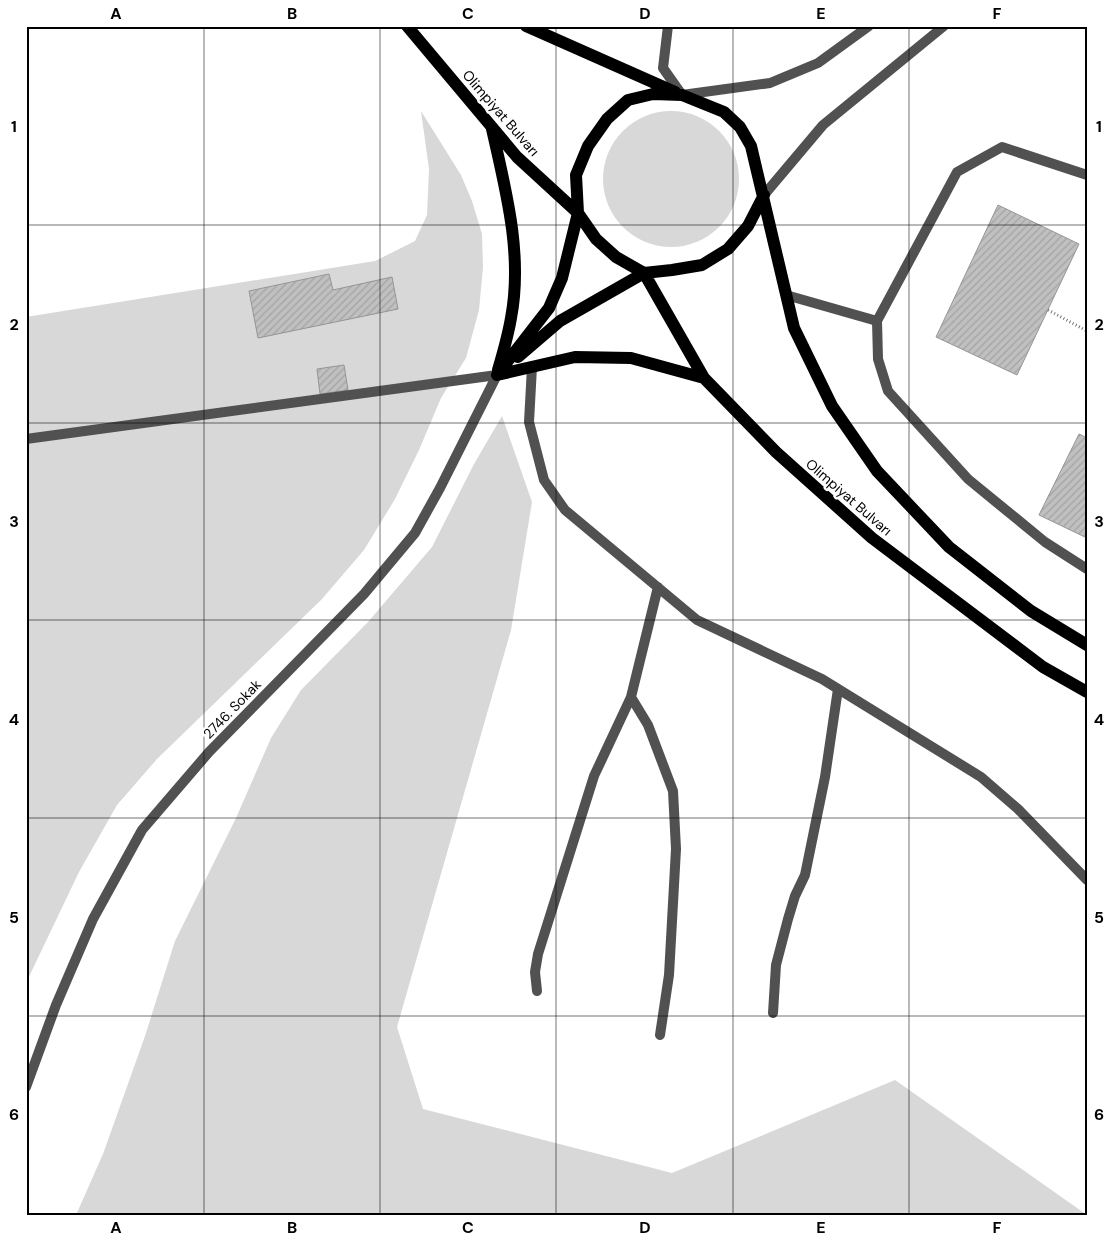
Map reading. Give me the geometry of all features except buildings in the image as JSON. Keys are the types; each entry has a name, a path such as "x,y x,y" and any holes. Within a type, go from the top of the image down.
{"main road":[{"name":"Olimpiyat Bulvarı","path":"407,26 517,157 578,213 596,239 616,257 644,273 704,378 776,452 872,538 1043,667 1087,692"},
{"path":"526,26 724,112 740,127 752,146 794,328 832,406 877,472 949,547 1031,612 1087,645"},
{"path":"497,375 549,308 562,278 578,213 576,175 588,146 607,119 628,100 654,94 682,95"},
{"path":"492,127 509,202 514,241 515,283 512,318 497,375"},
{"path":"497,375 560,322 644,273 702,265 728,249 748,226 764,195"},
{"path":"497,375 575,357 631,358 704,378"}],"street":[{"path":"668,26 663,68 682,95 770,83 818,64 868,26"},
{"path":"764,195 823,125 944,26"},
{"path":"1087,175 1002,147 957,172 878,321 878,359 888,391 968,479 1045,542 1087,569"},
{"path":"786,295 878,321"},
{"path":"532,367 529,422 544,480 564,510 697,620 822,679 982,777 1018,809 1087,880"},
{"path":"26,439 497,375"},
{"name":"2746. Sokak","path":"26,1087 56,1005 93,919 142,830 209,752 364,594 415,534 497,375"},
{"path":"536,991 535,972 538,954 594,776 631,697 658,587"},
{"path":"773,1013 776,966 795,896 805,875 825,777 838,689"},
{"path":"631,697 648,724 673,791 675,858 669,974 660,1035"}],"path":[{"path":"1048,310 1087,330"}],"shaded area":[{"path":"421,111 461,175 472,201 482,234 483,267 479,310 466,358 441,398 419,450 395,499 364,550 322,599 157,759 117,805 79,872 26,983 26,317 375,261 415,241 427,215 429,169"},
{"path":"671,111 697,117 719,131 733,153 739,179 733,205 719,227 697,241 671,247 645,241 623,227 609,205 603,179 609,153 623,131 645,117"},
{"path":"502,416 532,502 511,630 397,1027 423,1109 672,1173 895,1080 1087,1215 76,1215 103,1154 145,1036 175,941 236,818 271,738 301,690 368,622 432,547 474,464"}]}
